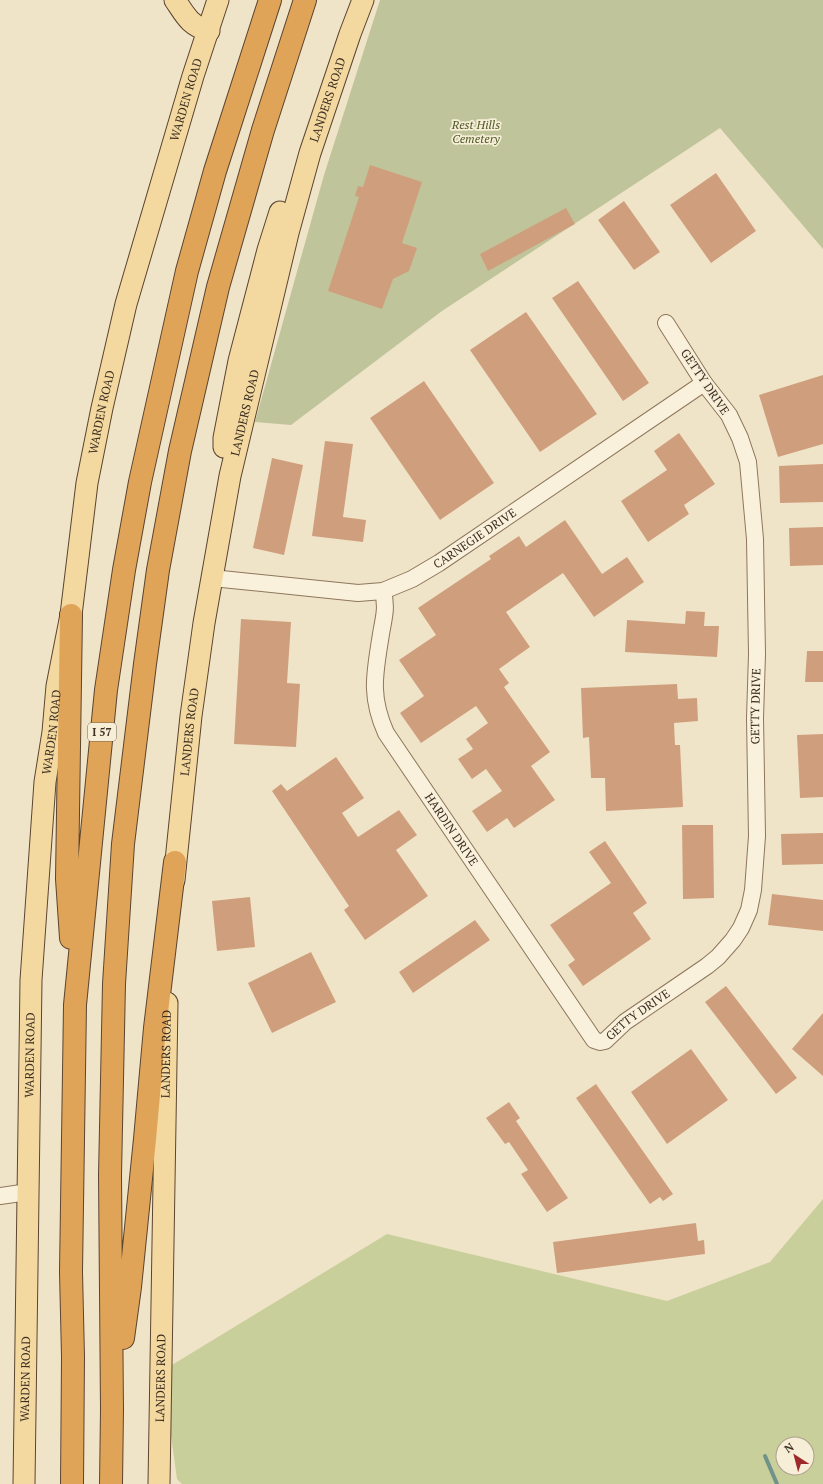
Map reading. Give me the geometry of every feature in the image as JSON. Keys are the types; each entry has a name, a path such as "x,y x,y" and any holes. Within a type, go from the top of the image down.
{"highway":[{"name":"I 57","path":"72,1484 73,1357 71,1272 75,1005 106,690 124,570 140,482 187,271 215,171 270,0"},
{"path":"111,1484 112,1410 110,1175 114,984 123,844 145,664 158,570 180,451 218,287 263,130 305,0"},
{"path":"70,615 67,879 75,1005"},
{"path":"112,1410 130,1287 155,1028 175,862"}],"main road":[{"path":"175,0 190,22 197,27 209,31"},
{"name":"WARDEN ROAD","path":"24,1484 31,980 44,790 53,732 57,686 70,615 87,483 102,408 126,304 193,76 218,0"},
{"path":"225,502 224,438 238,361 268,250 349,0"},
{"name":"LANDERS ROAD","path":"160,1484 166,1023 175,862 191,716 204,623 225,502 247,399 288,233 310,154 350,34 363,0"}],"street":[{"name":"GETTY DRIVE","path":"600,1042 606,1041 626,1022 707,966 718,956 733,940 741,928 748,910 753,890 757,836 755,718 757,654 755,539 748,462 740,438 729,416 704,383 666,323"},
{"name":"CARNEGIE DRIVE","path":"212,578 358,593 383,591 412,579 439,563 704,383"},
{"name":"HARDIN DRIVE","path":"383,591 386,612 377,660 374,690 379,718 386,733 594,1040 600,1042"},
{"path":"0,1196 28,1192"}],"green space":[{"name":"Rest Hills Cemetery","path":"380,0 823,0 823,249 720,128 442,311 291,425 255,422 324,175"},
{"path":"823,1199 823,1484 182,1484 177,1479 162,1371 387,1234 667,1301 770,1262"}],"building":[{"path":"370,165 422,182 402,243 417,248 409,271 393,279 382,309 328,291 359,197 355,196 358,186 363,187"},
{"path":"716,173 756,231 711,263 670,205"},
{"path":"624,201 660,252 634,270 598,220"},
{"path":"566,208 575,224 488,271 480,254"},
{"path":"578,281 649,383 623,401 552,298"},
{"path":"526,312 597,414 540,452 470,350"},
{"path":"823,375 823,444 778,457 759,395"},
{"path":"424,381 494,483 440,520 370,418"},
{"path":"679,433 715,484 684,505 689,514 648,542 621,501 667,470 654,451"},
{"path":"325,441 353,444 343,517 366,520 363,542 312,536"},
{"path":"272,458 303,465 284,555 253,548"},
{"path":"823,464 823,502 780,503 779,466"},
{"path":"565,520 602,574 627,557 644,582 594,617 563,573 506,612 530,647 499,669 509,683 504,687 550,752 531,766 555,800 514,828 507,818 487,832 472,811 502,791 486,769 472,779 458,759 473,749 466,739 488,723 476,706 421,743 400,713 424,696 399,660 436,635 418,608 491,559 489,556 519,536 526,547"},
{"path":"823,527 823,565 790,566 789,528"},
{"path":"686,611 705,612 704,626 719,626 717,657 625,652 627,620 685,624"},
{"path":"241,619 291,622 287,683 300,684 296,747 234,744"},
{"path":"807,651 823,651 823,682 805,682"},
{"path":"677,684 678,699 697,698 698,721 674,723 675,745 680,745 683,807 606,811 605,778 591,778 589,737 583,738 581,688"},
{"path":"823,734 823,797 800,798 797,735"},
{"path":"336,757 364,798 342,813 358,837 399,810 417,835 396,850 428,896 365,940 344,910 349,906 272,791 281,784 287,791"},
{"path":"682,825 713,825 714,898 683,899"},
{"path":"823,833 823,864 782,865 781,834"},
{"path":"605,841 647,903 633,913 651,939 583,986 568,965 575,960 550,925 611,883 589,852"},
{"path":"772,894 823,900 823,931 768,925"},
{"path":"250,897 255,947 217,951 212,901"},
{"path":"475,920 490,940 413,993 399,972"},
{"path":"311,952 336,1002 272,1033 248,983"},
{"path":"726,986 797,1078 776,1094 705,1002"},
{"path":"823,1013 823,1076 792,1049"},
{"path":"691,1049 728,1100 667,1144 631,1092"},
{"path":"596,1084 673,1194 663,1201 660,1197 650,1204 576,1098"},
{"path":"509,1102 520,1118 516,1121 568,1198 547,1212 521,1174 528,1170 509,1142 505,1144 486,1118"},
{"path":"696,1223 698,1241 704,1240 705,1254 557,1273 553,1242"}],"waterway":[{"path":"765,1456 777,1484"}]}
